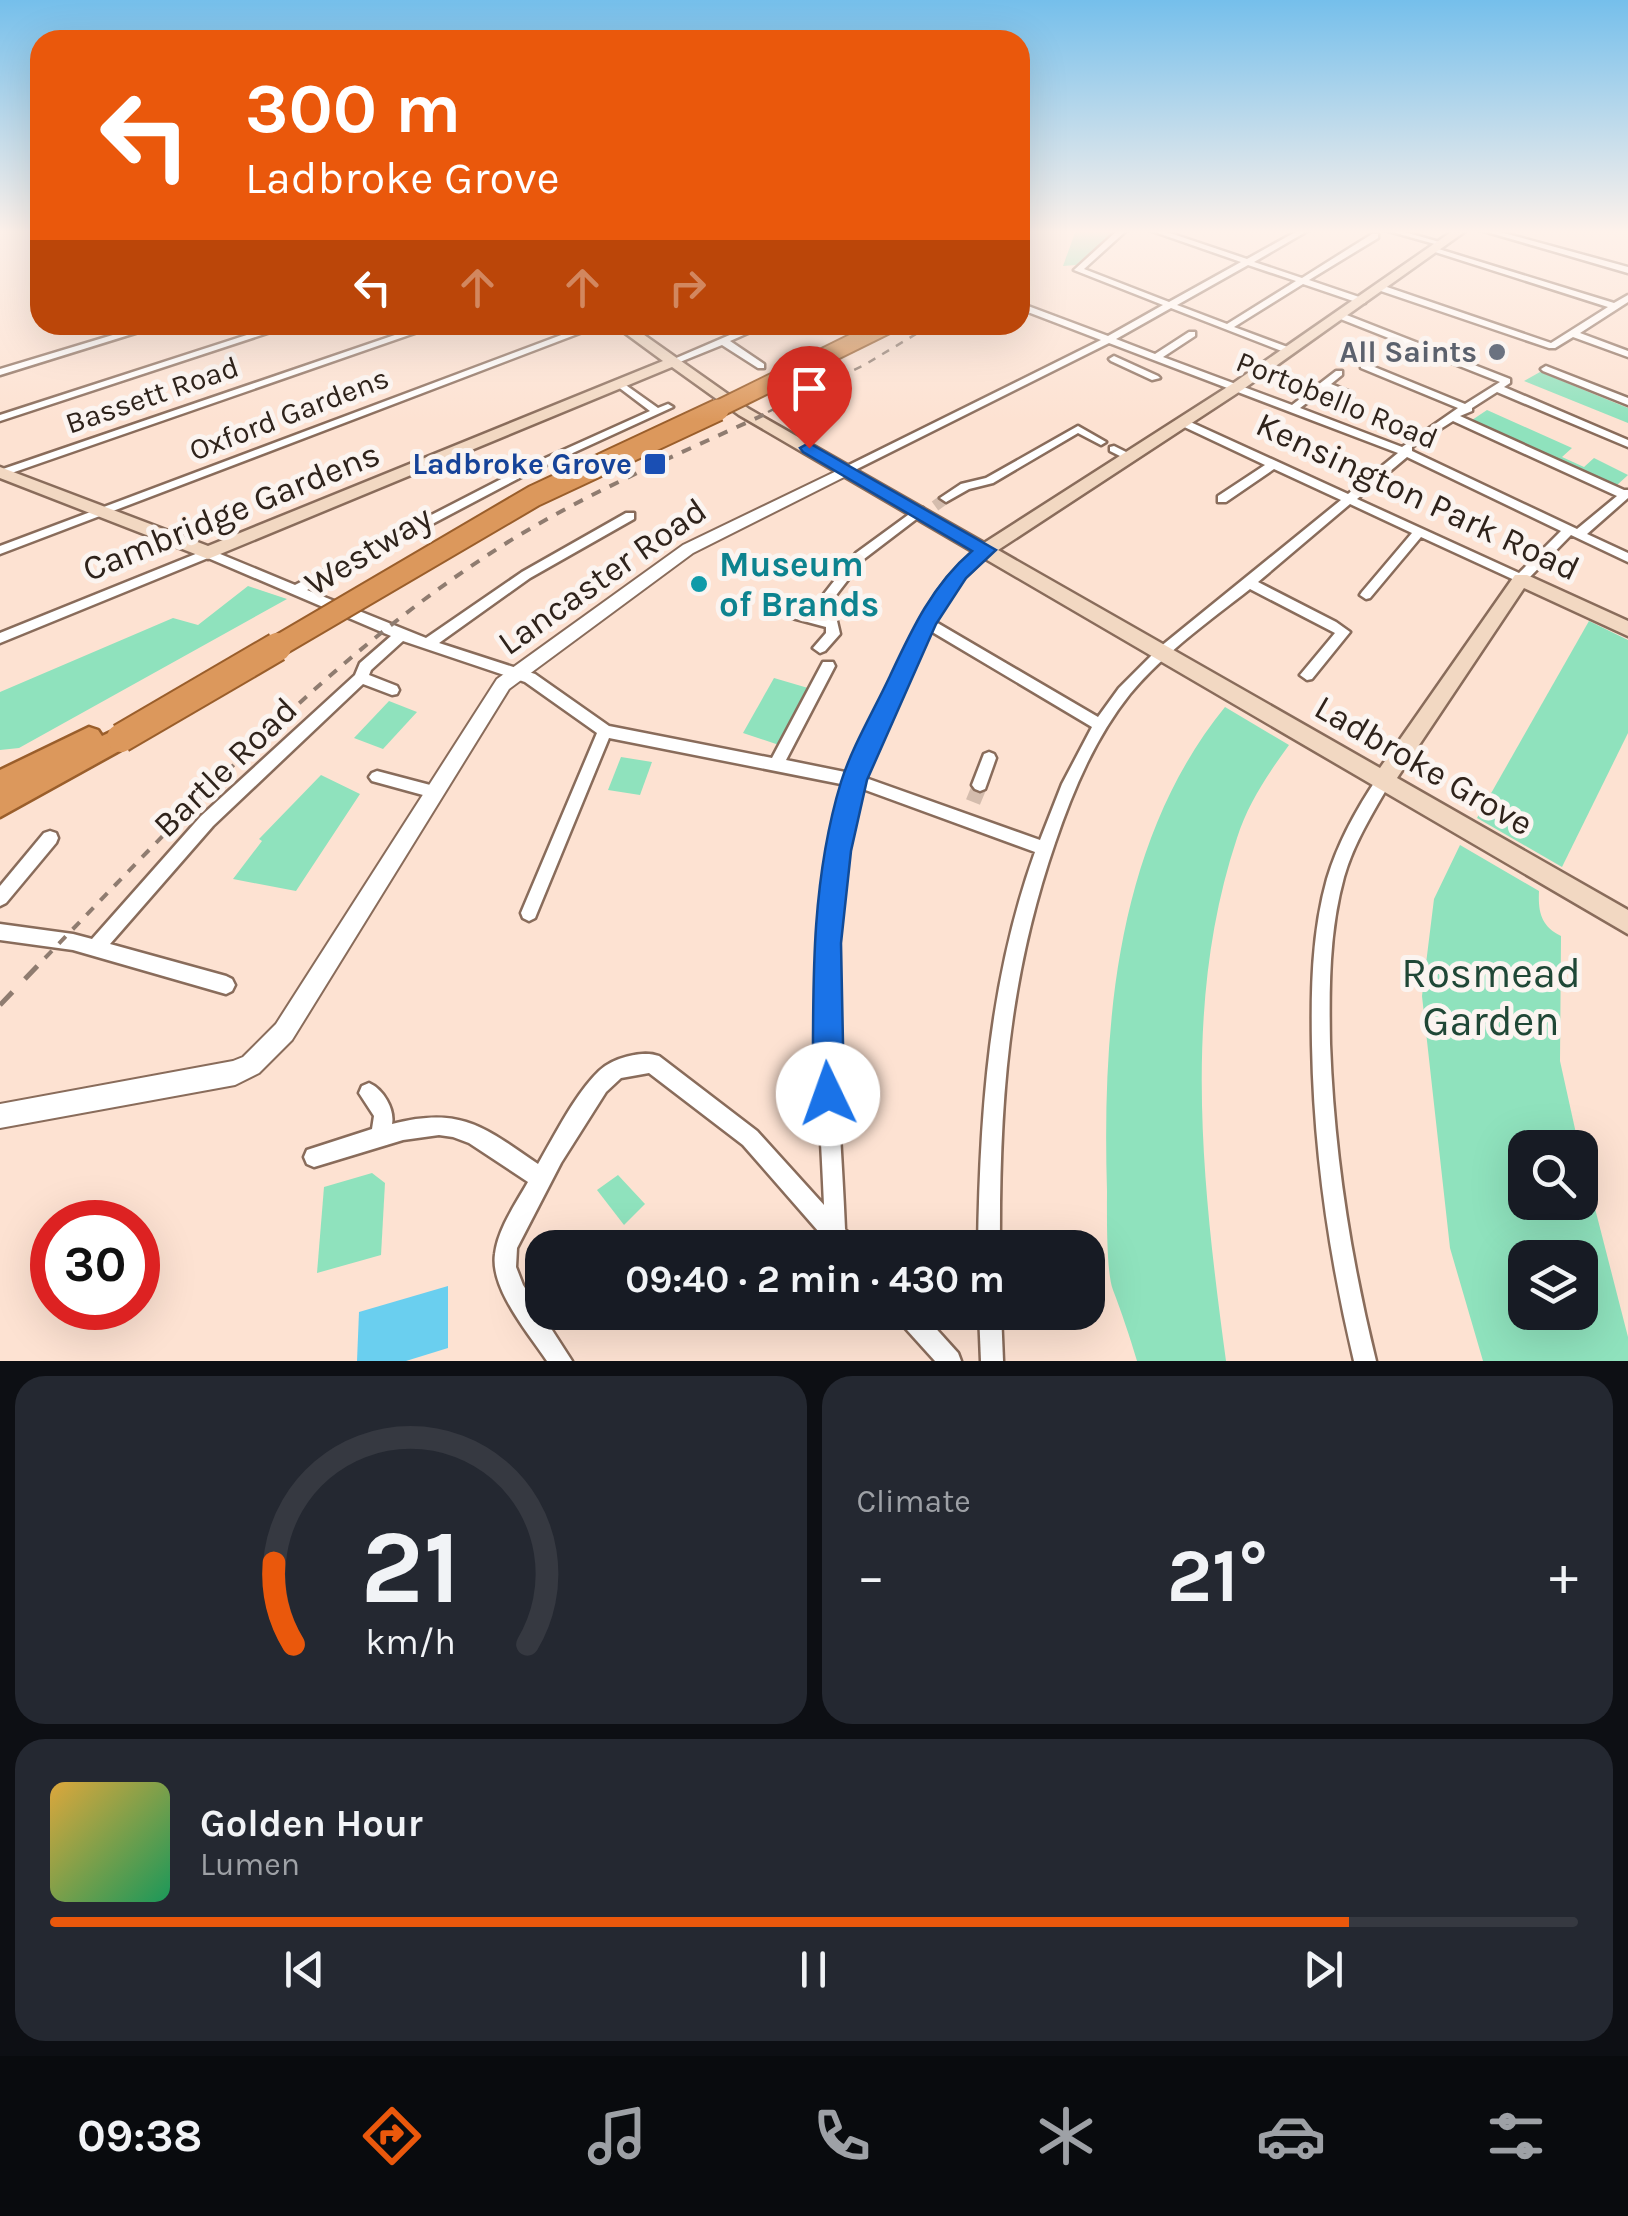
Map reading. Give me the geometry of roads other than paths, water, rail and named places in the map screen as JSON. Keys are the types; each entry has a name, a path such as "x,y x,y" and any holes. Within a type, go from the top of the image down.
{"highway":[{"name":"Westway","path":"112,734 410,548 527,484 845,335"},
{"name":"Westway","path":"0,780 112,734 534,496 870,335"},
{"path":"0,801 112,734"}],"main road":[{"path":"986,550 1121,453 1238,387 1373,294"},
{"name":"Ladbroke Grove","path":"635,335 748,414 846,470 931,507 986,550 1628,924"},
{"name":"Cambridge Gardens","path":"208,553 672,362"},
{"path":"1,473 208,553"},
{"path":"1383,781 1521,579"},
{"name":"Kensington Park Road","path":"1521,579 1628,628"}],"street":[{"path":"1142,294 1290,351"},
{"name":"Lancaster Road","path":"0,1116 216,1078 251,1065 284,1032 494,695 517,673 688,548 1111,338 1189,294"},
{"path":"1229,326 1283,294"},
{"path":"1340,294 1362,301"},
{"path":"1397,294 1552,346 1628,298"},
{"path":"1574,294 1628,313"},
{"name":"Portobello Road","path":"1030,310 1406,452 1628,558"},
{"path":"990,1230 991,1099 1006,980 1044,848 1082,754 1100,724 1162,653 1406,452 1418,450 1439,435 1443,426 1506,378 1342,316"},
{"path":"1156,357 1192,334"},
{"path":"1574,334 1628,354"},
{"path":"0,372 123,335"},
{"path":"0,418 256,335"},
{"name":"Bassett Road","path":"1,473 404,335"},
{"name":"Oxford Gardens","path":"0,550 570,335"},
{"name":"Cambridge Gardens","path":"672,362 737,335"},
{"path":"723,341 761,366"},
{"path":"1114,359 1155,378"},
{"path":"1144,385 1176,364"},
{"path":"1364,366 1468,409"},
{"path":"1546,369 1628,402"},
{"path":"1294,409 1340,373"},
{"path":"296,590 523,472 662,410 620,384"},
{"path":"1324,385 1349,394"},
{"path":"1497,388 1628,444"},
{"path":"1456,418 1626,494 1574,532 1521,579"},
{"name":"Kensington Park Road","path":"1182,422 1521,579"},
{"path":"812,618 860,556 965,486 989,481 1078,429 1101,442"},
{"path":"1222,499 1273,464"},
{"path":"428,644 526,575 630,516"},
{"path":"1366,595 1419,532"},
{"path":"841,1230 826,1065 827,943 838,851 854,780 926,622 959,573 986,550"},
{"path":"208,553 402,635 517,673 605,731 854,780 1044,848"},
{"name":"Cambridge Gardens","path":"0,638 208,553"},
{"path":"1249,583 1343,632 1307,676"},
{"path":"775,608 832,624 835,629 820,648"},
{"path":"926,622 1100,724"},
{"name":"Bartle Road","path":"95,948 207,820 402,635"},
{"path":"776,765 828,666"},
{"path":"360,678 392,690"},
{"path":"529,913 605,731"},
{"path":"980,785 989,758"},
{"path":"377,778 434,792"},
{"path":"1366,1361 1335,1233 1327,1177 1320,1009 1324,945 1335,880 1353,832 1383,781"},
{"path":"966,819 973,802"},
{"path":"0,898 50,838"},
{"path":"0,932 95,948 226,984"},
{"path":"561,1361 505,1268 506,1248 541,1178 595,1090 608,1076 625,1067 652,1063 750,1138 832,1230"},
{"path":"369,1093 384,1114 380,1140"},
{"path":"314,1156 428,1127 450,1126 541,1178"},
{"path":"922,1330 950,1361"},
{"path":"991,1330 992,1361"}],"water":[{"path":"448,1286 448,1348 406,1361 357,1361 359,1312"}],"tunnel":[{"path":"935,506 946,498"},
{"path":"973,802 980,785"}],"railway":[{"path":"768,412 866,364 914,335"},
{"path":"45,958 264,736 381,633 443,586 572,505 774,410"},
{"path":"0,1005 47,956"}],"place":[{"name":"All Saints","path":"1497,352"},
{"name":"Ladbroke Grove","path":"655,464"},
{"name":"Museum of Brands","path":"699,584"}],"park label":[{"name":"Rosmead Garden","path":"1491,996"}]}
